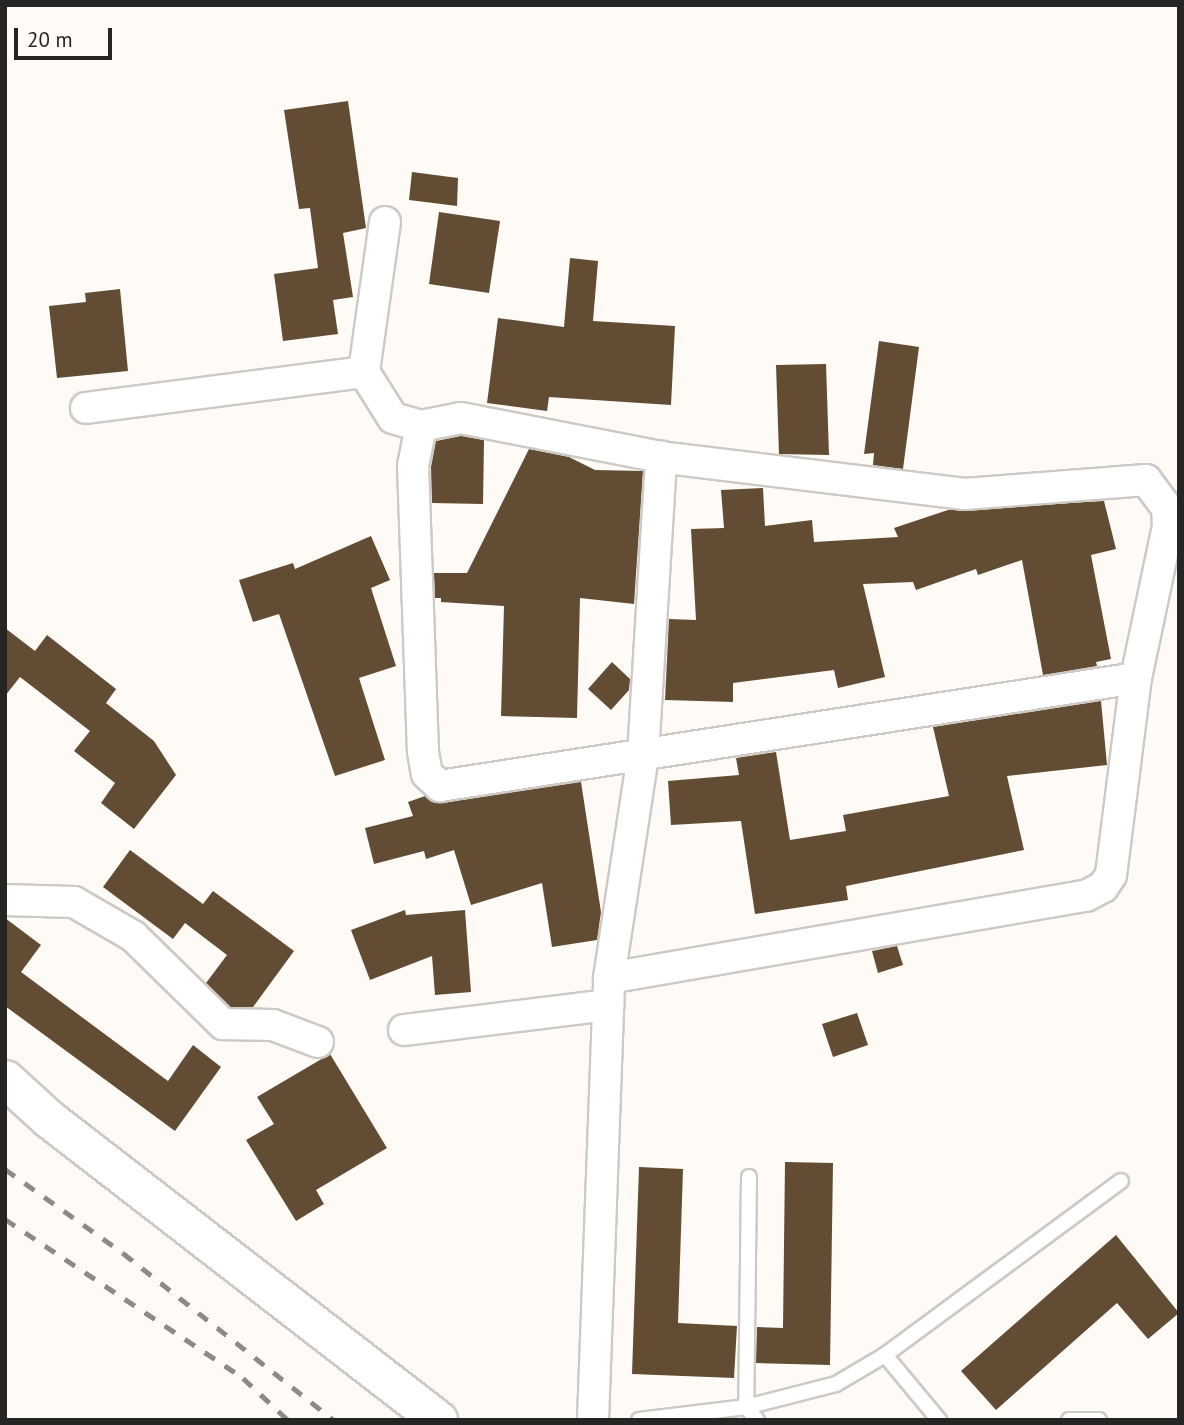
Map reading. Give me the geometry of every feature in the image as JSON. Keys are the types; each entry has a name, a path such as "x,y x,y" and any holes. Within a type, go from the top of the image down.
{"street":[{"path":"385,222 364,372 393,418 421,426 461,418 661,457 965,494 1146,480 1170,496 1168,526 1136,678 1111,875 1103,887 1086,896 404,1030"},
{"path":"86,408 364,372"},
{"path":"421,426 413,466 422,752 427,774 440,786 1136,678"},
{"path":"593,1420 608,991 643,755 661,457"},
{"path":"5,900 74,902 132,936 223,1024 274,1025 318,1042"},
{"path":"5,1079 49,1119 438,1420"}],"lane":[{"path":"749,1177 746,1407 757,1420"},
{"path":"639,1420 746,1407 836,1384 886,1355 1121,1181"},
{"path":"886,1355 939,1420"},
{"path":"1069,1420 1099,1420"}],"building":[{"path":"348,101 366,228 343,233 353,297 333,300 338,334 283,341 274,274 318,268 310,208 299,209 284,110"},
{"path":"412,172 458,178 457,206 409,200"},
{"path":"439,212 500,221 489,293 429,284"},
{"path":"570,258 598,261 593,321 675,326 671,405 549,397 547,411 487,403 498,318 564,327"},
{"path":"120,289 128,371 57,378 49,306 86,302 85,293"},
{"path":"879,341 919,347 903,469 873,465 874,453 864,454"},
{"path":"826,364 829,455 779,454 776,365"},
{"path":"461,436 484,440 483,504 432,503 431,467 436,441"},
{"path":"529,449 569,457 595,470 643,471 634,604 580,598 577,718 501,716 504,606 441,602 441,598 435,598 434,573 467,573"},
{"path":"763,488 765,526 812,520 814,542 898,537 894,528 948,510 1104,501 1116,549 1091,555 1111,659 1096,662 1097,666 1043,675 1022,560 978,575 976,569 916,590 913,582 863,584 885,677 838,688 834,670 733,683 733,702 665,700 669,619 696,620 691,529 724,528 721,490"},
{"path":"371,536 390,580 371,588 396,666 359,678 385,760 335,776 279,614 253,622 239,580 293,563 295,569"},
{"path":"5,628 35,651 47,635 116,689 106,703 154,741 176,775 134,829 101,803 115,783 74,751 90,731 20,677 5,696"},
{"path":"612,662 630,679 629,690 611,710 588,689"},
{"path":"1101,701 1107,765 1007,776 1024,850 846,886 848,900 755,914 741,821 671,825 668,781 739,775 736,758 776,752 790,840 846,831 843,815 949,796 933,727"},
{"path":"581,782 601,912 597,940 552,947 542,883 471,905 454,850 426,859 424,851 374,864 365,828 413,816 408,802 425,796 443,803"},
{"path":"130,850 203,904 213,891 294,951 253,1007 230,1007 206,983 227,955 185,923 173,939 103,887"},
{"path":"405,910 406,915 465,910 471,992 435,995 432,956 370,980 351,930"},
{"path":"5,918 41,945 21,972 168,1081 193,1045 221,1067 175,1131 5,1006"},
{"path":"897,946 903,965 878,973 872,951"},
{"path":"857,1013 868,1045 833,1057 822,1024"},
{"path":"330,1054 387,1148 316,1190 324,1204 296,1221 246,1140 274,1124 257,1097"},
{"path":"785,1162 833,1163 830,1365 756,1363 757,1327 783,1328"},
{"path":"639,1167 683,1169 678,1323 737,1326 734,1378 632,1374"},
{"path":"1116,1235 1179,1313 1148,1339 1117,1303 996,1410 961,1371"}],"railway":[{"path":"5,1169 123,1253 334,1420"},
{"path":"5,1219 243,1378 288,1420"}]}
